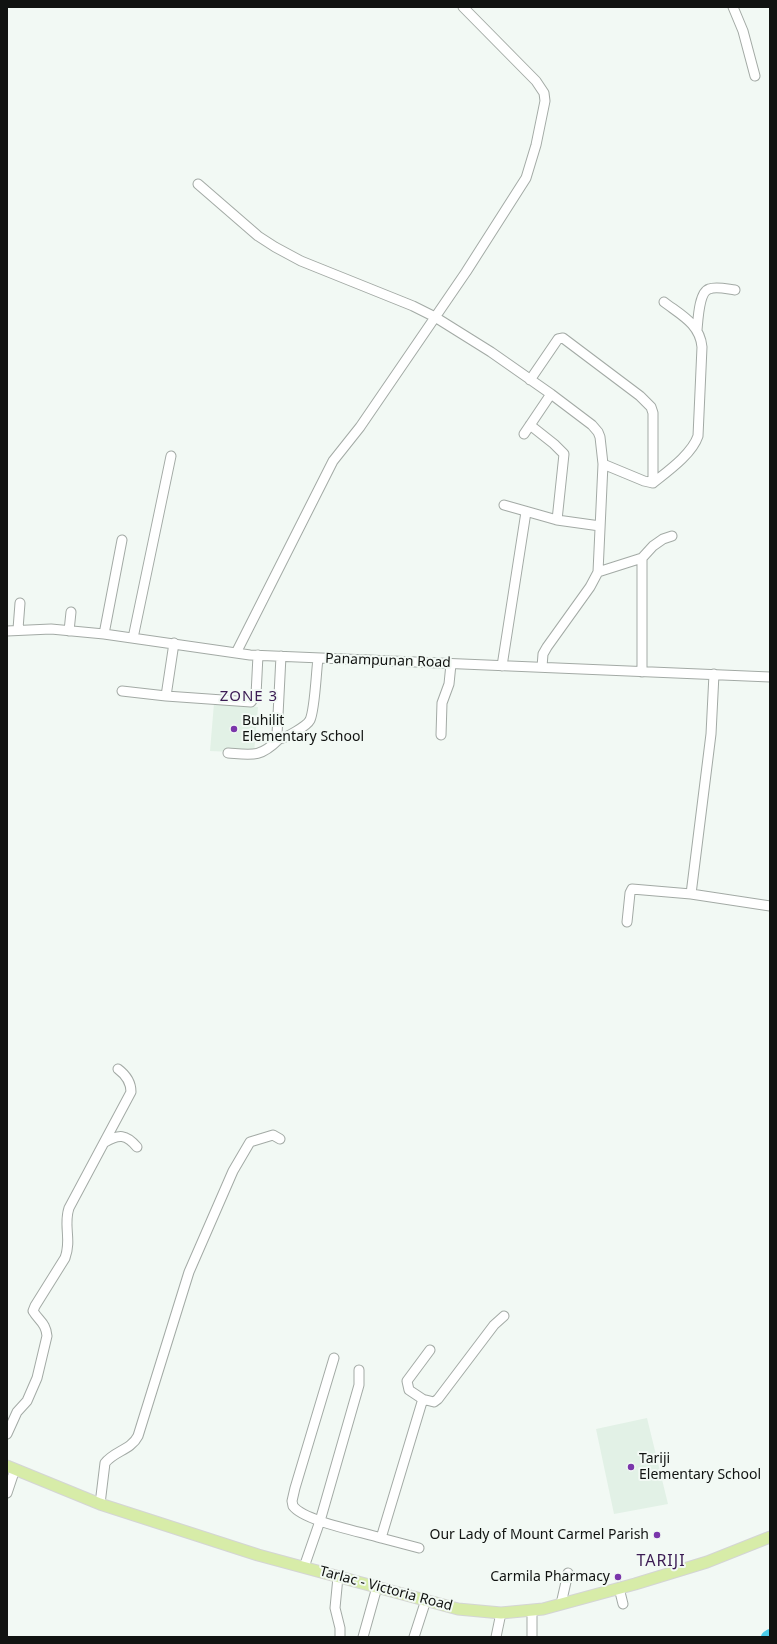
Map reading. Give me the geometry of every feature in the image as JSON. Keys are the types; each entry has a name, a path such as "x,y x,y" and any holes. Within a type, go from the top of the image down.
{"main road":[{"name":"Tarlac - Victoria Road","path":"11,1467 100,1504 258,1554 458,1609 501,1614 561,1604 619,1588 707,1562 770,1537"}],"street":[{"path":"236,653 334,461 360,427 478,254 526,178 536,145 546,101 544,93 536,81 463,7"},
{"path":"733,7 743,32 755,76"},
{"path":"198,184 258,236 287,254 413,306 435,317 490,352 551,394 588,422 598,432 600,437 603,464 598,572 590,587 547,647 543,654 542,667"},
{"path":"697,330 700,304 706,291 710,288 735,290"},
{"path":"653,483 691,449 696,443 698,436 702,347 701,337 688,319 664,302"},
{"path":"530,380 558,339 563,338 643,399 651,406 653,413 653,483"},
{"path":"524,434 551,394"},
{"path":"530,425 564,454 557,520"},
{"path":"133,638 171,456"},
{"path":"603,464 644,481 653,483"},
{"path":"504,505 557,520 600,526"},
{"path":"502,666 526,512"},
{"path":"598,572 642,558 653,546 672,536"},
{"path":"104,634 122,540"},
{"path":"642,558 642,672"},
{"path":"18,629 20,603"},
{"path":"69,631 71,612"},
{"name":"Panampunan Road","path":"7,630 69,631 104,634 236,653 318,659 770,677"},
{"path":"166,696 174,643"},
{"path":"122,691 166,696 251,702 254,700 256,695 258,655"},
{"path":"279,739 277,735 281,656"},
{"path":"228,753 254,755 273,745 279,739 305,726 309,722 312,712 318,659"},
{"path":"441,735 442,703 449,684 452,664"},
{"path":"691,894 711,734 714,674"},
{"path":"627,922 630,893 632,889 691,894 770,906"},
{"path":"7,1434 17,1412 27,1401 37,1378 47,1336 45,1325 34,1311 35,1306 65,1258 68,1250 69,1240 67,1216 131,1092 131,1085 127,1078 118,1069"},
{"path":"100,1504 105,1463 108,1459 129,1447 135,1442 138,1436 190,1272 233,1170 250,1142 273,1135 280,1139"},
{"path":"105,1142 114,1137 122,1136 128,1138 137,1147"},
{"path":"430,1350 407,1381 409,1390 424,1400 434,1402 438,1399 494,1325 504,1316"},
{"path":"334,1358 295,1488 292,1501 293,1506 295,1510 320,1521 419,1548"},
{"path":"304,1567 320,1521 359,1385 359,1370"},
{"path":"381,1538 420,1406 424,1400"},
{"path":"7,1493 11,1467"},
{"path":"561,1604 568,1573"},
{"path":"338,1577 335,1608 340,1628 340,1637"},
{"path":"363,1637 376,1587"},
{"path":"619,1588 623,1604"},
{"path":"414,1637 426,1600"},
{"path":"532,1610 532,1637"},
{"path":"496,1637 501,1614"}],"shaded area":[{"name":"Buhilit Elementary School","path":"214,703 258,707 254,753 210,751"},
{"name":"Tariji Elementary School","path":"647,1418 668,1504 614,1514 596,1429"}],"place":[{"name":"Buhilit Elementary School","path":"234,729"},
{"name":"Tariji Elementary School","path":"631,1467"},
{"name":"Our Lady of Mount Carmel Parish","path":"657,1535"},
{"name":"Carmila Pharmacy","path":"618,1577"}],"district":[{"name":"ZONE 3","path":"249,697"},
{"name":"TARIJI","path":"661,1561"}]}
